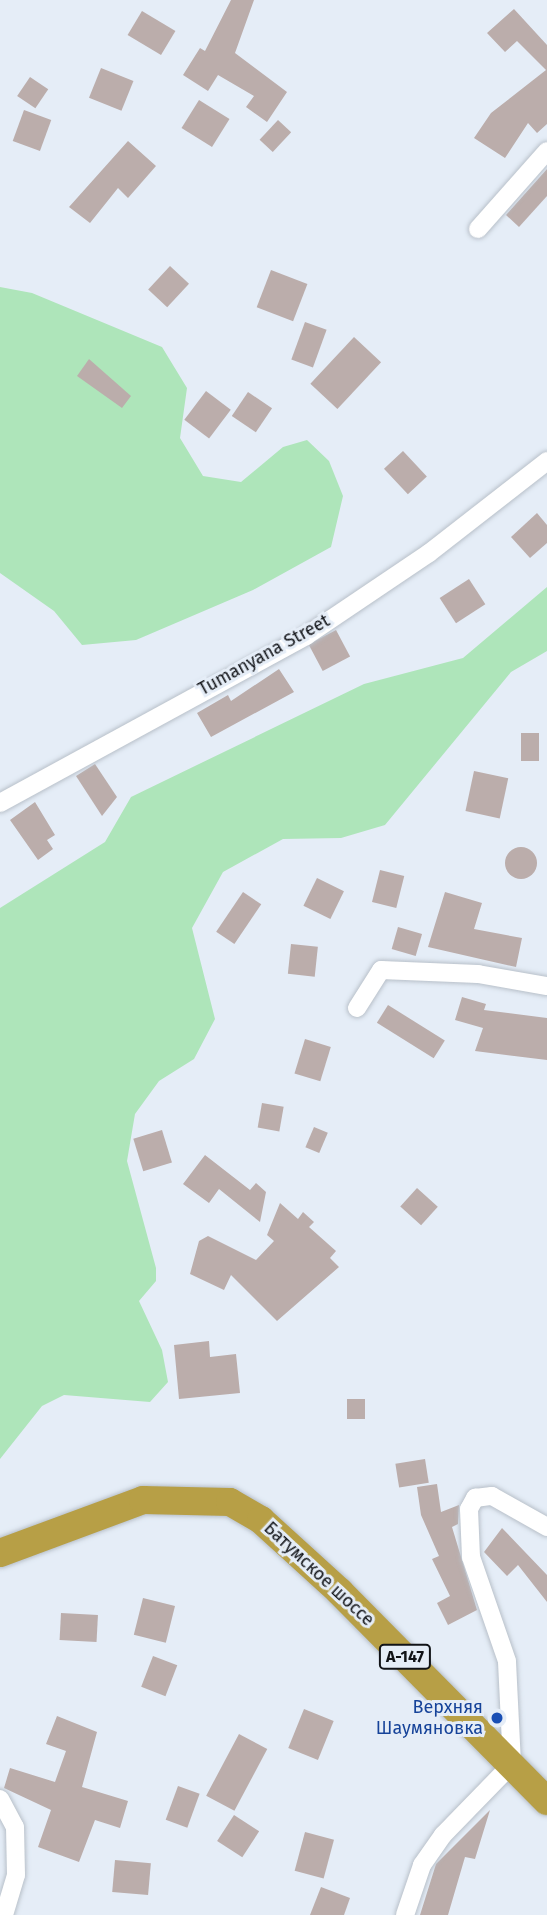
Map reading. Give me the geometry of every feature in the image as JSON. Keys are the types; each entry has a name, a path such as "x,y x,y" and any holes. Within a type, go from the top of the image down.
{"highway":[{"name":"Батумское шоссе","path":"0,1553 143,1500 230,1502 261,1520 340,1592 513,1763 547,1801"}],"street":[{"path":"478,229 547,151"},
{"name":"Tumanyana Street","path":"0,803 306,636 429,553 547,461"},
{"path":"357,1008 381,970 478,974 547,986"},
{"path":"405,1915 422,1865 443,1835 513,1763 505,1651 471,1557 469,1509 475,1498 492,1496 547,1527"},
{"path":"0,1799 15,1827 16,1875 4,1915"}],"green space":[{"path":"0,287 32,293 162,347 187,388 180,438 203,476 241,482 283,447 307,440 329,461 343,496 331,547 253,590 136,640 82,645 54,611 0,573"},
{"path":"547,587 547,651 511,672 385,825 341,838 283,839 223,872 192,928 215,1019 194,1059 159,1081 135,1114 127,1161 156,1268 156,1281 139,1301 162,1350 168,1382 150,1402 64,1395 42,1406 0,1459 0,908 105,842 131,797 364,684 463,658"}],"building":[{"path":"231,0 254,0 235,53 287,92 267,122 246,107 254,96 218,75 208,91 183,75 200,48 205,51"},
{"path":"514,9 547,45 547,124 537,133 528,123 505,158 474,138 491,113 546,70 517,41 505,52 487,33"},
{"path":"142,11 175,31 161,55 128,35"},
{"path":"101,68 133,81 121,111 89,98"},
{"path":"30,77 48,89 35,108 17,96"},
{"path":"199,100 230,119 212,147 182,128"},
{"path":"24,110 51,120 40,151 13,141"},
{"path":"278,120 291,132 273,152 260,140"},
{"path":"128,141 156,166 128,198 118,188 90,223 69,207"},
{"path":"547,169 547,196 519,227 506,215"},
{"path":"170,266 189,284 167,307 148,289"},
{"path":"271,270 307,284 293,321 257,307"},
{"path":"305,322 327,330 313,367 291,360"},
{"path":"354,337 381,362 337,409 310,384"},
{"path":"89,359 131,396 122,408 77,376"},
{"path":"206,391 231,410 209,438 184,420"},
{"path":"248,392 272,408 256,432 232,416"},
{"path":"403,451 427,477 408,494 384,469"},
{"path":"537,513 547,525 547,543 530,558 511,537"},
{"path":"469,579 485,604 456,623 440,598"},
{"path":"336,630 350,656 323,671 309,645"},
{"path":"279,669 294,692 211,737 197,713 228,695 231,701"},
{"path":"521,733 539,733 539,761 521,761"},
{"path":"95,764 117,797 102,816 76,776"},
{"path":"474,771 508,778 500,818 465,811"},
{"path":"35,802 55,835 47,840 53,849 38,860 10,820"},
{"path":"521,847 533,851 537,863 533,875 521,879 509,875 505,863 509,851"},
{"path":"380,870 404,876 396,908 372,902"},
{"path":"317,878 344,891 330,919 303,906"},
{"path":"243,892 261,904 234,944 216,932"},
{"path":"445,892 482,903 474,929 522,938 516,967 428,947"},
{"path":"398,927 422,934 416,956 392,949"},
{"path":"291,944 318,947 315,977 288,974"},
{"path":"462,997 486,1004 484,1010 547,1018 547,1060 475,1051 483,1028 455,1020"},
{"path":"388,1005 445,1041 434,1058 377,1023"},
{"path":"305,1039 331,1047 320,1081 294,1073"},
{"path":"262,1103 284,1107 279,1131 258,1128"},
{"path":"314,1127 328,1133 319,1153 305,1147"},
{"path":"162,1130 172,1163 143,1171 133,1139"},
{"path":"205,1155 250,1190 256,1183 266,1192 260,1222 219,1189 209,1203 183,1184"},
{"path":"417,1188 438,1207 421,1225 400,1207"},
{"path":"280,1203 298,1219 303,1212 314,1222 309,1227 336,1251 330,1258 339,1267 277,1321 231,1275 224,1290 190,1274 199,1241 208,1236 256,1260 274,1241 267,1235"},
{"path":"209,1341 210,1357 236,1354 240,1393 179,1399 174,1345"},
{"path":"347,1399 365,1399 365,1419 347,1419"},
{"path":"425,1459 429,1483 399,1487 395,1464"},
{"path":"437,1484 441,1512 459,1505 458,1524 452,1527 477,1610 448,1625 437,1603 450,1596 432,1559 439,1556 421,1515 417,1487"},
{"path":"502,1528 547,1575 547,1602 518,1565 507,1576 484,1552"},
{"path":"143,1598 175,1606 166,1643 134,1635"},
{"path":"61,1613 98,1615 97,1642 60,1640"},
{"path":"153,1656 177,1665 165,1696 141,1687"},
{"path":"304,1709 334,1721 318,1760 288,1748"},
{"path":"57,1716 97,1732 82,1787 128,1801 120,1828 95,1820 79,1862 38,1847 51,1810 4,1788 10,1768 55,1782 66,1751 46,1744"},
{"path":"239,1734 267,1749 234,1811 206,1796"},
{"path":"178,1786 200,1794 187,1828 166,1820"},
{"path":"490,1810 475,1859 465,1857 448,1915 420,1915 436,1864"},
{"path":"234,1815 259,1831 242,1857 217,1841"},
{"path":"305,1832 334,1840 324,1878 295,1871"},
{"path":"115,1860 151,1863 148,1895 112,1892"},
{"path":"321,1887 350,1898 344,1915 310,1915"}],"place":[{"name":"Верхняя Шаумяновка","path":"497,1718"}]}
